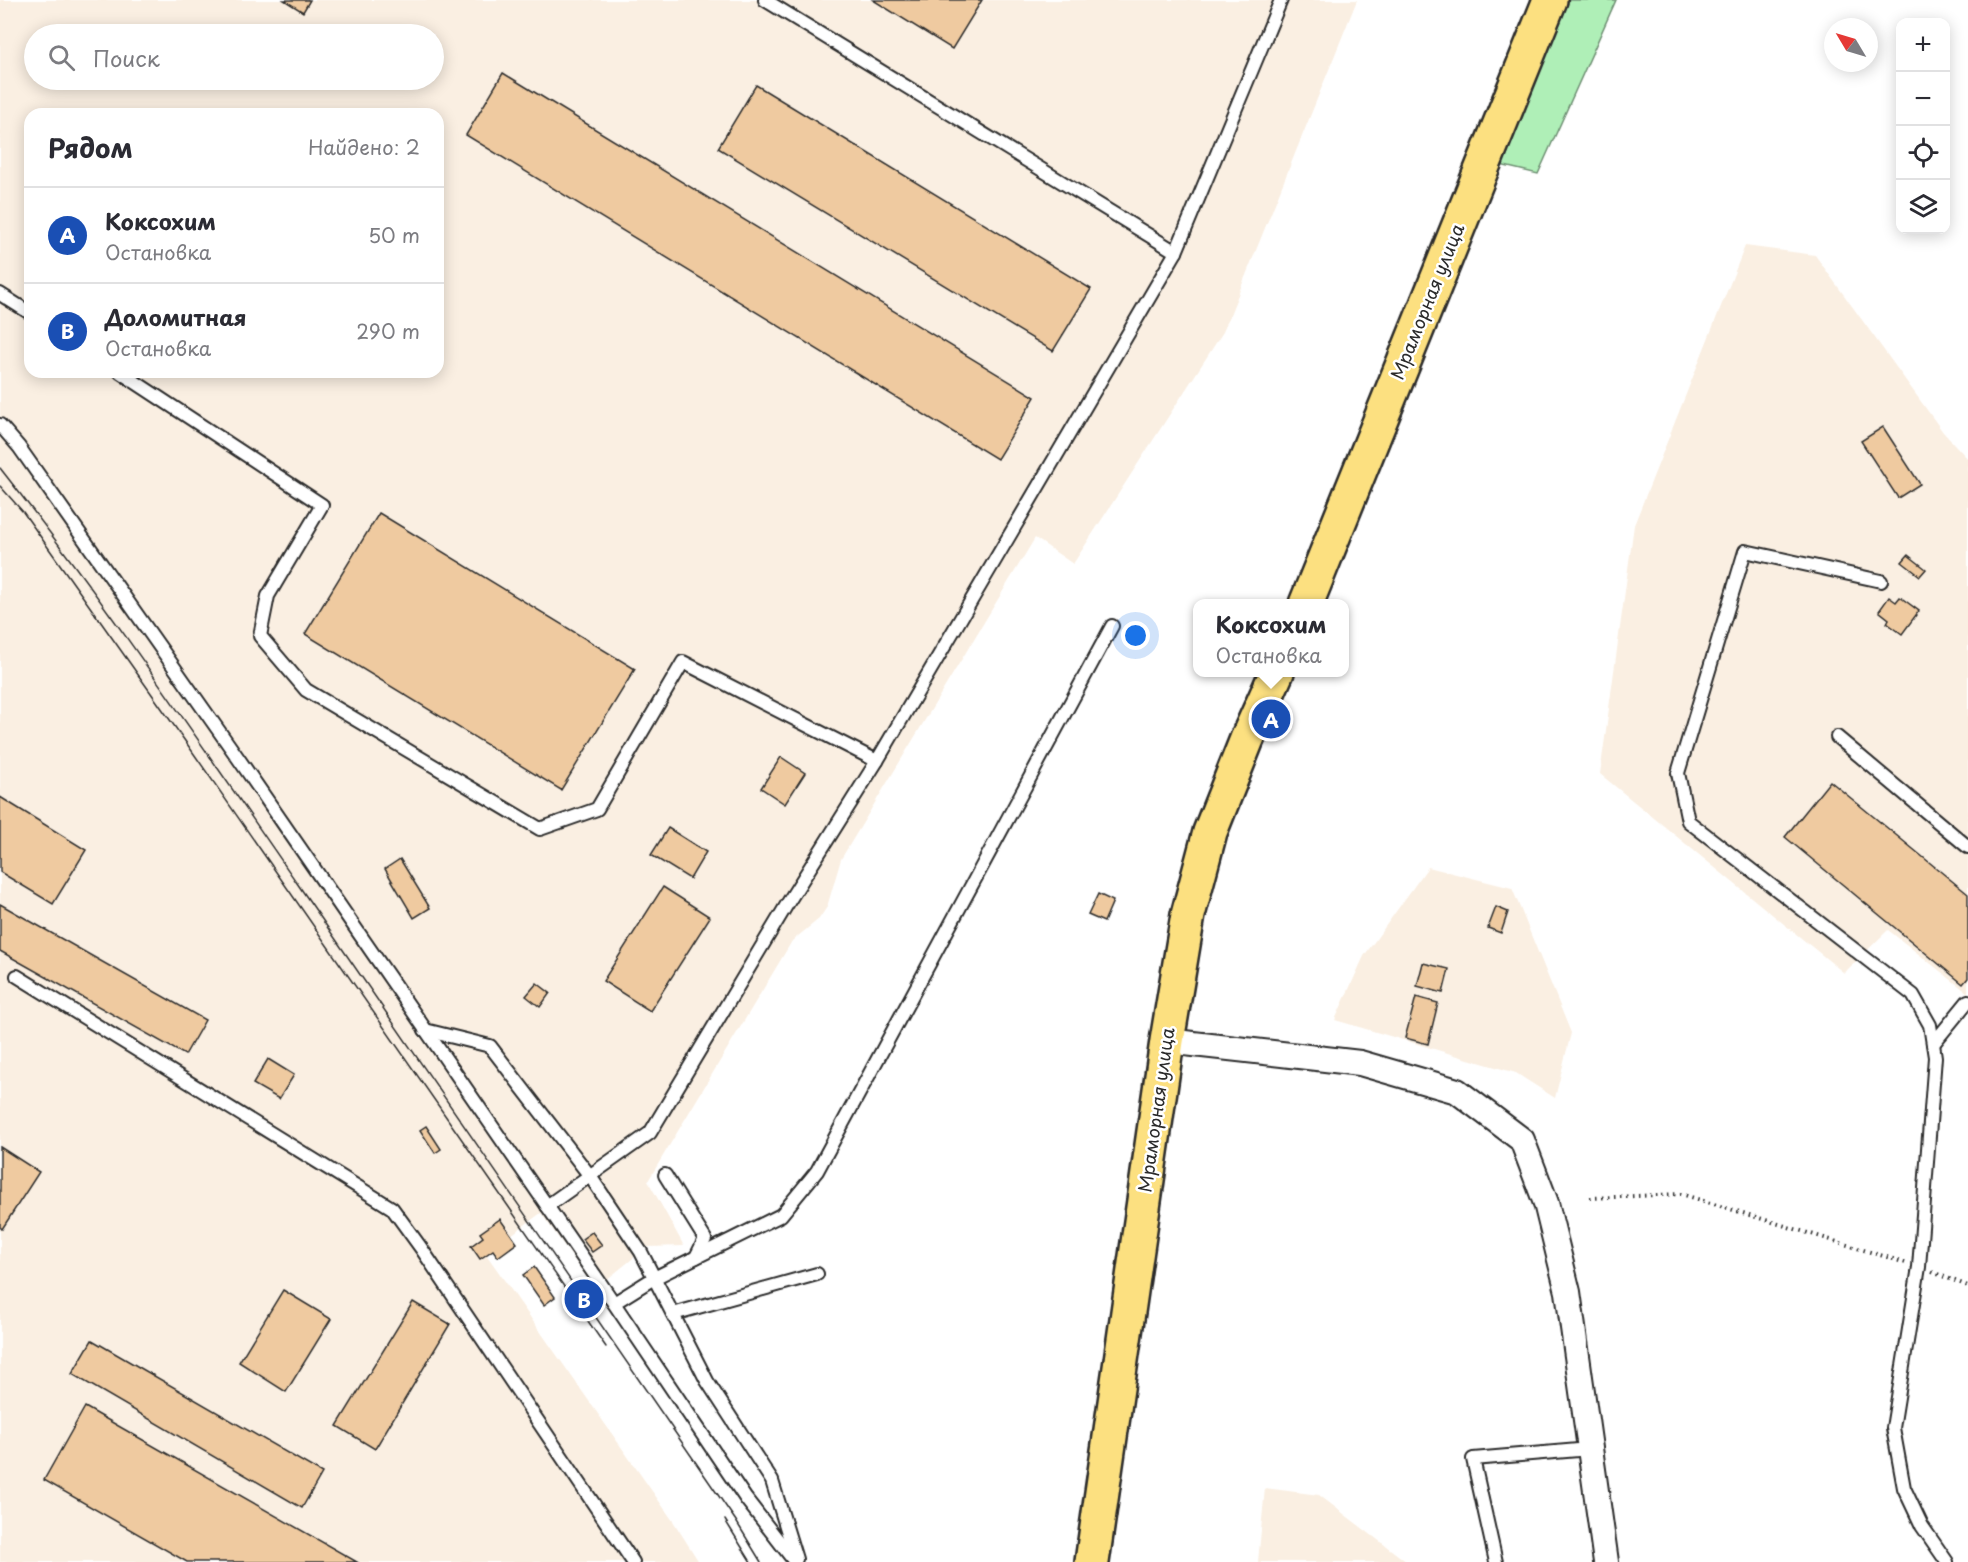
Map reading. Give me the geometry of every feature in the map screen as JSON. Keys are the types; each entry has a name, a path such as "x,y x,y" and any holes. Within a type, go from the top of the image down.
{"main road":[{"name":"Мраморная улица","path":"1308,599 1550,0"},
{"name":"Мраморная улица","path":"1092,1562 1167,1041 1188,915 1210,832 1274,677"}],"street":[{"path":"1167,1041 1360,1064 1457,1091 1522,1140 1546,1203 1568,1292 1606,1562"}],"lane":[{"path":"765,0 1176,252"},
{"path":"546,1206 650,1132 789,901 877,761 1176,252 1281,0"},
{"path":"0,294 24,309"},
{"path":"129,378 322,505 268,596 260,636 306,690 540,829 597,809 683,662 877,761"},
{"path":"0,425 19,447 425,1030 746,1499 796,1562"},
{"path":"1881,581 1745,550 1678,773 1688,821 1913,995 1930,1025 1935,1057 1919,1267 1893,1428 1904,1488 1922,1526 1947,1562"},
{"path":"614,1303 654,1278 781,1215 817,1171 1112,626"},
{"path":"1837,736 1968,847"},
{"path":"17,976 392,1208 422,1248 633,1562"},
{"path":"1933,1044 1968,1001"},
{"path":"425,1030 490,1047 590,1176 641,1252 707,1381 772,1480 796,1562"},
{"path":"665,1175 705,1239 696,1257"},
{"path":"673,1314 817,1274"},
{"path":"1496,1562 1473,1459 1590,1449"}],"path":[{"path":"1590,1198 1681,1194 1919,1267 1968,1286"}],"shaded area":[{"path":"0,0 1357,0 1223,332 1073,564 1035,538 841,859 827,907 819,919 792,941 648,1181 684,1246 647,1247 595,1289 541,1213 511,1235 517,1243 498,1257 493,1250 486,1254 673,1521 699,1562 0,1562"},
{"path":"1745,246 1815,255 1943,432 1968,459 1968,993 1888,930 1844,973 1600,774 1634,525"},
{"path":"1428,867 1512,888 1571,1033 1555,1098 1516,1073 1335,1020 1364,956"},
{"path":"1265,1488 1319,1495 1407,1562 1258,1562"}],"green space":[{"path":"1569,0 1616,0 1538,174 1500,165"}],"building":[{"path":"284,0 310,0 303,12"},
{"path":"873,0 982,0 952,49"},
{"path":"503,73 1035,397 997,459 466,135"},
{"path":"756,85 1091,289 1053,351 718,148"},
{"path":"1883,427 1920,484 1898,498 1861,441"},
{"path":"379,513 635,669 561,790 305,634"},
{"path":"1908,555 1926,569 1920,576 1902,562"},
{"path":"1889,597 1896,602 1900,597 1919,611 1902,634 1887,623 1889,619 1879,611"},
{"path":"781,757 805,773 785,804 761,788"},
{"path":"1830,781 1968,894 1968,978 1963,984 1785,837"},
{"path":"0,797 86,850 53,904 0,872"},
{"path":"668,828 706,852 690,879 651,855"},
{"path":"400,859 430,908 414,918 385,869"},
{"path":"663,887 710,917 650,1011 603,981"},
{"path":"1098,894 1113,901 1104,922 1088,915"},
{"path":"0,904 205,1020 185,1055 0,951"},
{"path":"1496,907 1508,912 1501,933 1488,928"},
{"path":"1423,963 1449,969 1443,993 1417,986"},
{"path":"537,983 550,993 540,1007 526,996"},
{"path":"1416,997 1438,1003 1428,1044 1405,1038"},
{"path":"268,1059 294,1075 279,1099 253,1084"},
{"path":"426,1126 441,1149 435,1153 420,1130"},
{"path":"0,1147 39,1172 2,1229 0,1227"},
{"path":"500,1219 517,1243 498,1257 493,1250 480,1259 471,1246 483,1237 480,1233"},
{"path":"592,1232 602,1245 592,1252 582,1239"},
{"path":"534,1267 555,1297 544,1305 523,1275"},
{"path":"283,1290 331,1319 286,1392 239,1362"},
{"path":"413,1302 450,1324 375,1449 337,1426"},
{"path":"92,1340 322,1473 302,1508 72,1374"},
{"path":"85,1407 357,1562 187,1562 44,1480"}],"tram line":[{"path":"0,468 77,569 188,725 736,1521 761,1562"},
{"path":"0,486 23,512 192,751 606,1347"},
{"path":"725,1520 751,1562"}],"place":[{"name":"Коксохим","path":"1271,719"},
{"name":"Доломитная","path":"584,1299"}]}
